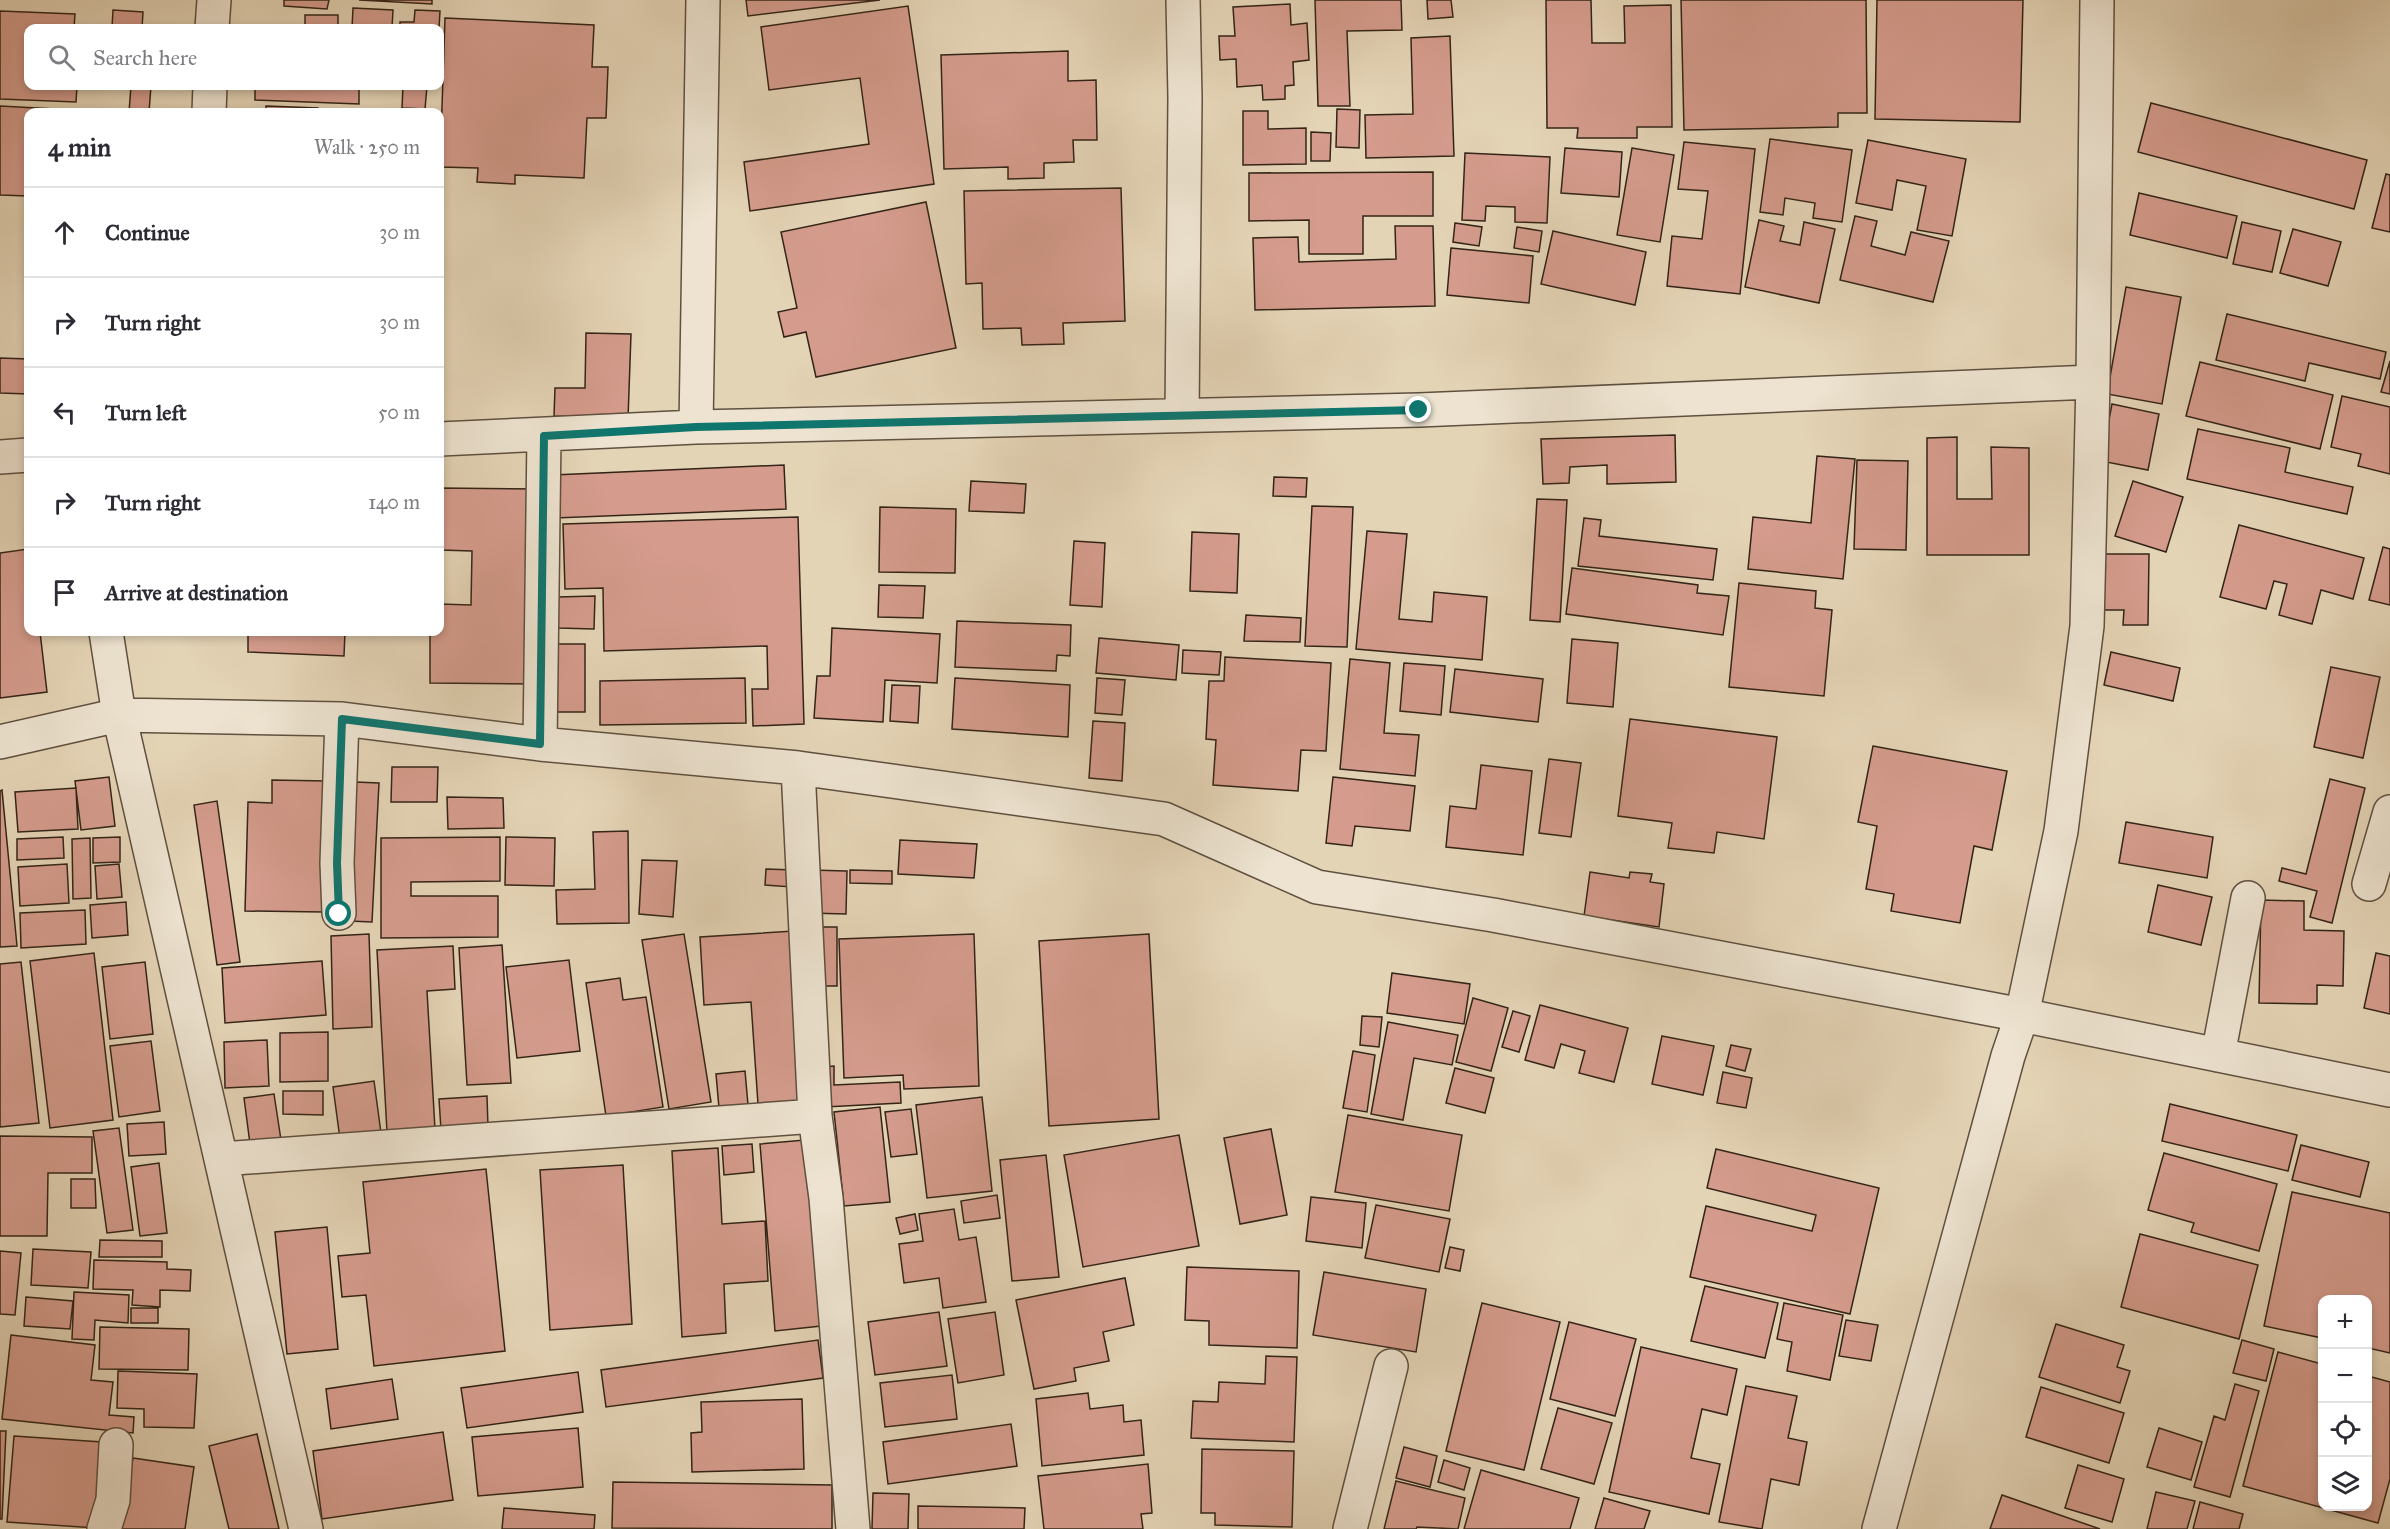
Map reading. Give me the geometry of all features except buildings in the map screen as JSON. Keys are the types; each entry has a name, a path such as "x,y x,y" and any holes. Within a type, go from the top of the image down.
{"street":[{"path":"212,24 214,0"},
{"path":"696,427 703,0"},
{"path":"1182,415 1185,98 1183,0"},
{"path":"1879,1529 2008,1056 2022,1015 2061,831 2087,626 2093,382 2097,0"},
{"path":"209,108 210,90"},
{"path":"444,439 544,436 696,427 1419,410 2093,382"},
{"path":"540,744 544,436"},
{"path":"0,457 24,455"},
{"path":"107,636 119,715 306,1529"},
{"path":"0,742 119,715 342,719 540,744 798,768 1164,819 1317,887 1493,915 2022,1015 2390,1090"},
{"path":"339,914 337,863 342,719"},
{"path":"798,768 815,1116 826,1198 853,1529"},
{"path":"2369,884 2390,812"},
{"path":"2218,1055 2248,898"},
{"path":"221,1159 815,1116"},
{"path":"1350,1529 1390,1366"},
{"path":"104,1529 113,1500 116,1445"}],"route":[{"path":"339,914 337,863 342,719 540,744 544,436 696,427 1419,410"}]}
